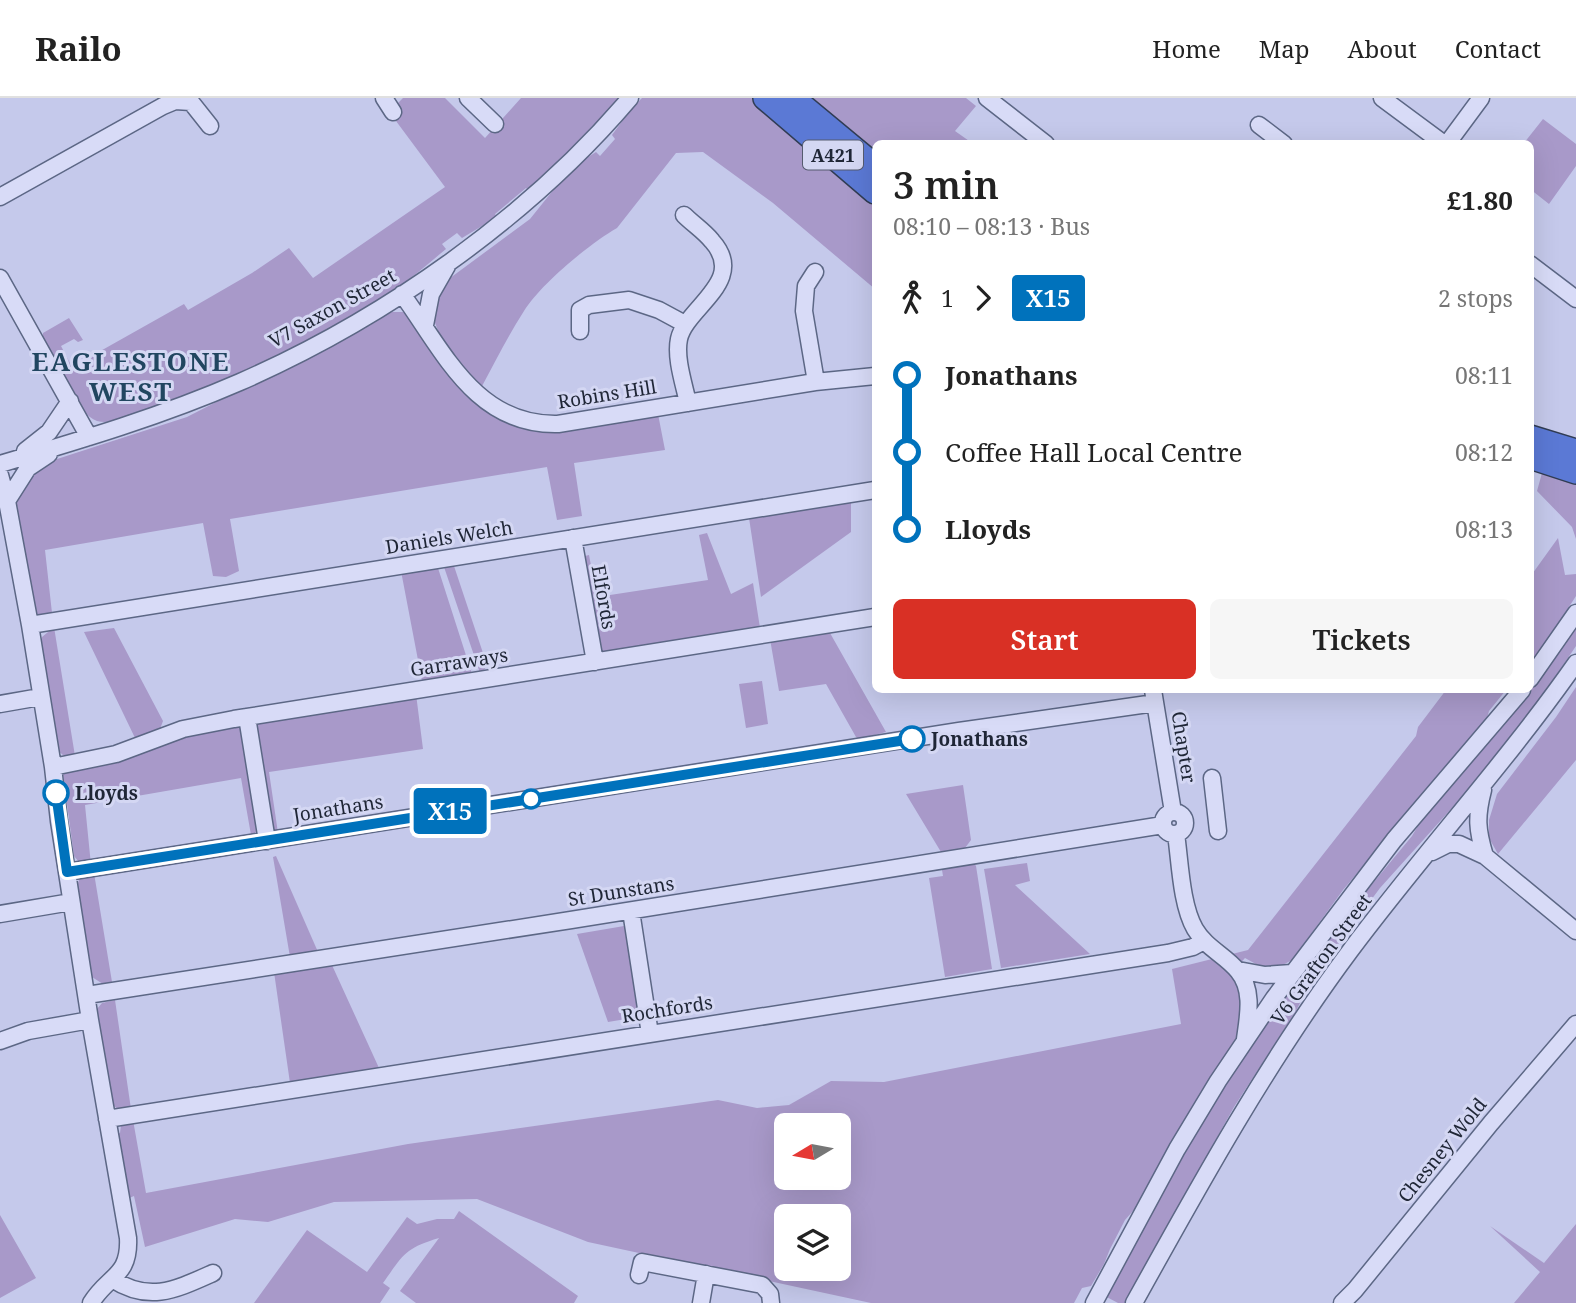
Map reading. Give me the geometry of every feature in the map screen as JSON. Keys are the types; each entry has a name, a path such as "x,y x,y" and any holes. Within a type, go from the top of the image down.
{"highway":[{"name":"A421","path":"765,98 795,107 872,164"},
{"name":"A421","path":"795,107 872,189"},
{"path":"1534,439 1567,459"},
{"path":"1534,457 1567,459"}],"street":[{"path":"468,98 495,124"},
{"name":"V7 Saxon Street","path":"6,462 139,422 241,382 310,348 402,294 501,223 599,134 631,98"},
{"path":"987,98 1041,140"},
{"path":"1382,98 1440,140"},
{"path":"1449,140 1481,98"},
{"path":"0,197 175,101 191,102 211,126"},
{"path":"1259,125 1279,140"},
{"path":"684,215 713,241 720,255 722,270 718,285 685,324 679,339 688,403"},
{"path":"425,326 431,294 449,261"},
{"path":"1534,267 1576,299"},
{"path":"0,278 89,437"},
{"path":"805,280 804,310 816,382"},
{"name":"Robins Hill","path":"402,294 465,382 484,402 501,413 534,424 558,424 816,382 872,376"},
{"path":"580,331 580,310 589,305 629,300 659,310 685,324"},
{"path":"6,462 44,438 70,401"},
{"path":"7,501 28,468 65,444"},
{"path":"0,475 30,625 71,902 128,1238 129,1254 126,1264 98,1292 91,1303"},
{"name":"Daniels Welch","path":"30,625 872,490"},
{"name":"Elfords","path":"573,538 594,662"},
{"path":"1534,673 1576,612"},
{"name":"Garraways","path":"53,767 116,754 183,729 247,717 872,617"},
{"name":"V6 Grafton Street","path":"1135,1303 1254,1092 1350,951 1535,722 1576,663"},
{"name":"V6 Grafton Street","path":"1095,1301 1177,1149 1244,1042 1292,973 1394,840 1519,693"},
{"name":"Chapter","path":"1154,696 1188,912 1194,928 1204,941"},
{"name":"Jonathans","path":"67,872 959,731 1154,696"},
{"path":"0,704 40,697"},
{"path":"247,717 267,841"},
{"name":"St Dunstans","path":"87,995 1174,823 1217,824 1212,778"},
{"path":"1485,785 1478,809 1477,831 1485,856"},
{"path":"1429,853 1448,844 1459,844 1485,856 1576,931"},
{"path":"0,914 71,902"},
{"path":"631,911 650,1034"},
{"path":"1204,941 1231,965 1245,985 1248,1000 1244,1042"},
{"name":"Rochfords","path":"107,1119 1169,952 1193,947 1204,941"},
{"path":"1231,965 1265,975 1292,973"},
{"path":"0,1041 28,1031 90,1020"},
{"name":"Chesney Wold","path":"1342,1303 1576,1024"},
{"path":"639,1275 642,1262 762,1285 770,1294 771,1303"},
{"path":"116,1275 124,1290 145,1298 166,1295 213,1273"},
{"path":"701,1303 706,1274"}],"shaded area":[{"path":"403,98 445,98 485,138 521,98 620,98 583,139 528,190 526,188 495,214 497,217 462,238 457,233 442,244 446,249 396,289 336,326 238,375 123,418 97,421 82,409 43,344 43,333 69,318 83,340 78,342 74,339 61,346 72,367 184,304 188,310 289,248 313,278 445,187 396,121 398,103"},
{"path":"642,98 755,98 872,196 872,286 773,203 703,152 676,153 617,228 566,265 532,300 512,330 481,388 457,359 435,323 434,306 442,284 530,219 571,168 596,152 600,156 615,139 612,135"},
{"path":"813,98 966,98 976,106 955,131 968,140 872,140 872,153"},
{"path":"1543,119 1576,144 1576,166 1549,204 1534,192 1534,140 1526,140"},
{"path":"392,312 403,312 412,319 465,392 477,404 502,419 658,414 665,450 574,463 582,516 557,520 547,467 230,519 239,571 226,577 213,576 203,523 45,550 52,613 36,616 16,500 28,476 54,460 187,417"},
{"path":"1542,473 1576,480 1576,539 1572,527 1537,491"},
{"path":"851,503 851,532 761,597 749,518"},
{"path":"707,533 731,594 753,583 760,628 603,652 598,649 581,557 589,555 597,597 708,580 699,535"},
{"path":"1558,538 1565,575 1576,574 1576,596 1534,661 1534,571"},
{"path":"453,563 487,665 480,673 443,564"},
{"path":"437,565 472,674 422,681 401,571"},
{"path":"54,627 75,756 63,755 56,749 40,644 42,637"},
{"path":"114,628 163,721 160,729 136,740 84,632"},
{"path":"1576,628 1576,646 1539,701 1487,769 1380,888 1312,979 1296,1011 1234,1107 1125,1303 1118,1303 1103,1295 1212,1100 1275,1007 1412,836 1429,807 1527,693 1534,693 1534,685"},
{"path":"824,630 830,633 886,732 859,739 856,737 826,684 779,691 770,639"},
{"path":"762,681 768,724 746,728 739,684"},
{"path":"1576,687 1576,760 1498,854 1489,838 1489,820 1497,794"},
{"path":"1444,693 1504,693 1489,711 1487,718 1343,890 1292,960 1279,967 1265,969 1245,958 1234,970 1244,992 1235,1042 1183,1123 1140,1203 1125,1220 1091,1286 1082,1288 1074,1303 871,1303 588,1242 477,1199 334,1202 268,1222 235,1219 145,1247 134,1196 127,1199 116,1134 120,1133 121,1125 133,1120 146,1193 408,1144 718,1100 757,1108 789,1105 831,1081 884,1082 1181,1024 1172,969 1248,950 1416,736 1418,727"},
{"path":"416,694 423,749 269,772 278,833 269,827 255,722"},
{"path":"239,723 243,728 258,831 251,835 241,778 85,805 91,865 81,863 74,856 63,774 69,769 148,745"},
{"path":"963,785 971,840 965,848 941,852 906,794"},
{"path":"276,856 318,952 290,957 273,857"},
{"path":"973,862 976,866 992,969 945,977 929,878 943,876 941,864"},
{"path":"1027,863 1030,881 1015,885 1090,954 1001,968 984,869"},
{"path":"94,873 112,982 103,984 92,977 77,886 80,877"},
{"path":"630,925 644,1016 608,1022 577,934"},
{"path":"331,963 379,1068 290,1083 274,972"},
{"path":"115,1000 131,1109 120,1110 112,1105 97,1009 102,1003"},
{"path":"459,1211 578,1296 574,1303 416,1303 400,1291 439,1238 419,1245 401,1259 383,1283 390,1288 380,1303 254,1303 307,1230 367,1272 407,1217 417,1224 437,1219 454,1219"},
{"path":"0,1215 36,1278 0,1298"},
{"path":"1576,1224 1576,1303 1514,1303 1540,1272 1490,1226 1544,1263"}],"bus line":[{"name":"X15","path":"56,793 67,872 912,739"}],"place":[{"name":"Jonathans","path":"912,739"},
{"name":"Lloyds","path":"56,793"}],"district":[{"name":"EAGLESTONE WEST","path":"131,376"}]}
